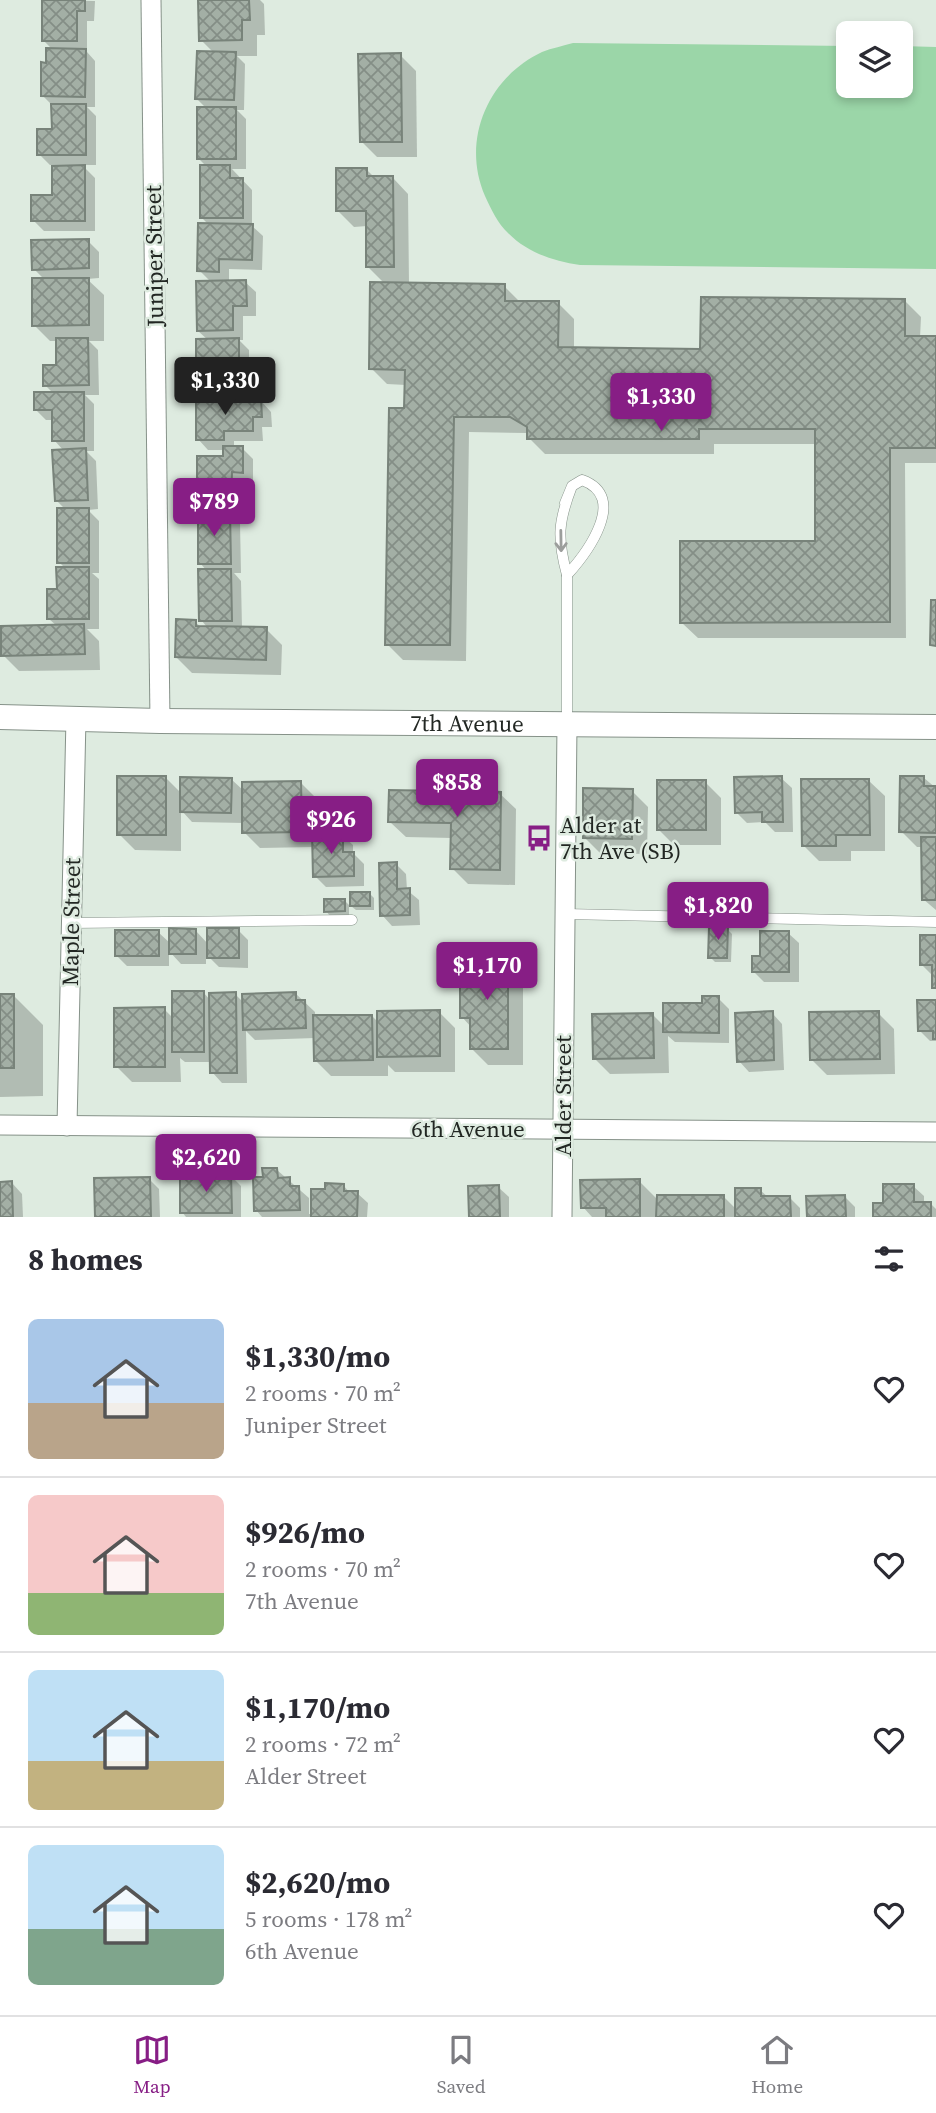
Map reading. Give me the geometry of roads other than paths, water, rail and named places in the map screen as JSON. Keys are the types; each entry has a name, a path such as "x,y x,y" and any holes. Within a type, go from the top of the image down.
{"street":[{"name":"Juniper Street","path":"151,0 160,721"},
{"name":"7th Avenue","path":"0,717 160,721 936,727"},
{"name":"Maple Street","path":"67,1126 76,718"},
{"name":"Alder Street","path":"562,1217 566,724"},
{"name":"6th Avenue","path":"0,1125 936,1132"}],"lane":[{"path":"566,724 567,575 559,547 562,515 572,486 582,480 593,484 600,494 603,510 594,539 567,575"},
{"path":"565,914 936,922"},
{"path":"71,923 352,920"}],"place":[{"name":"Alder at 7th Ave (SB)","path":"539,838"}]}
